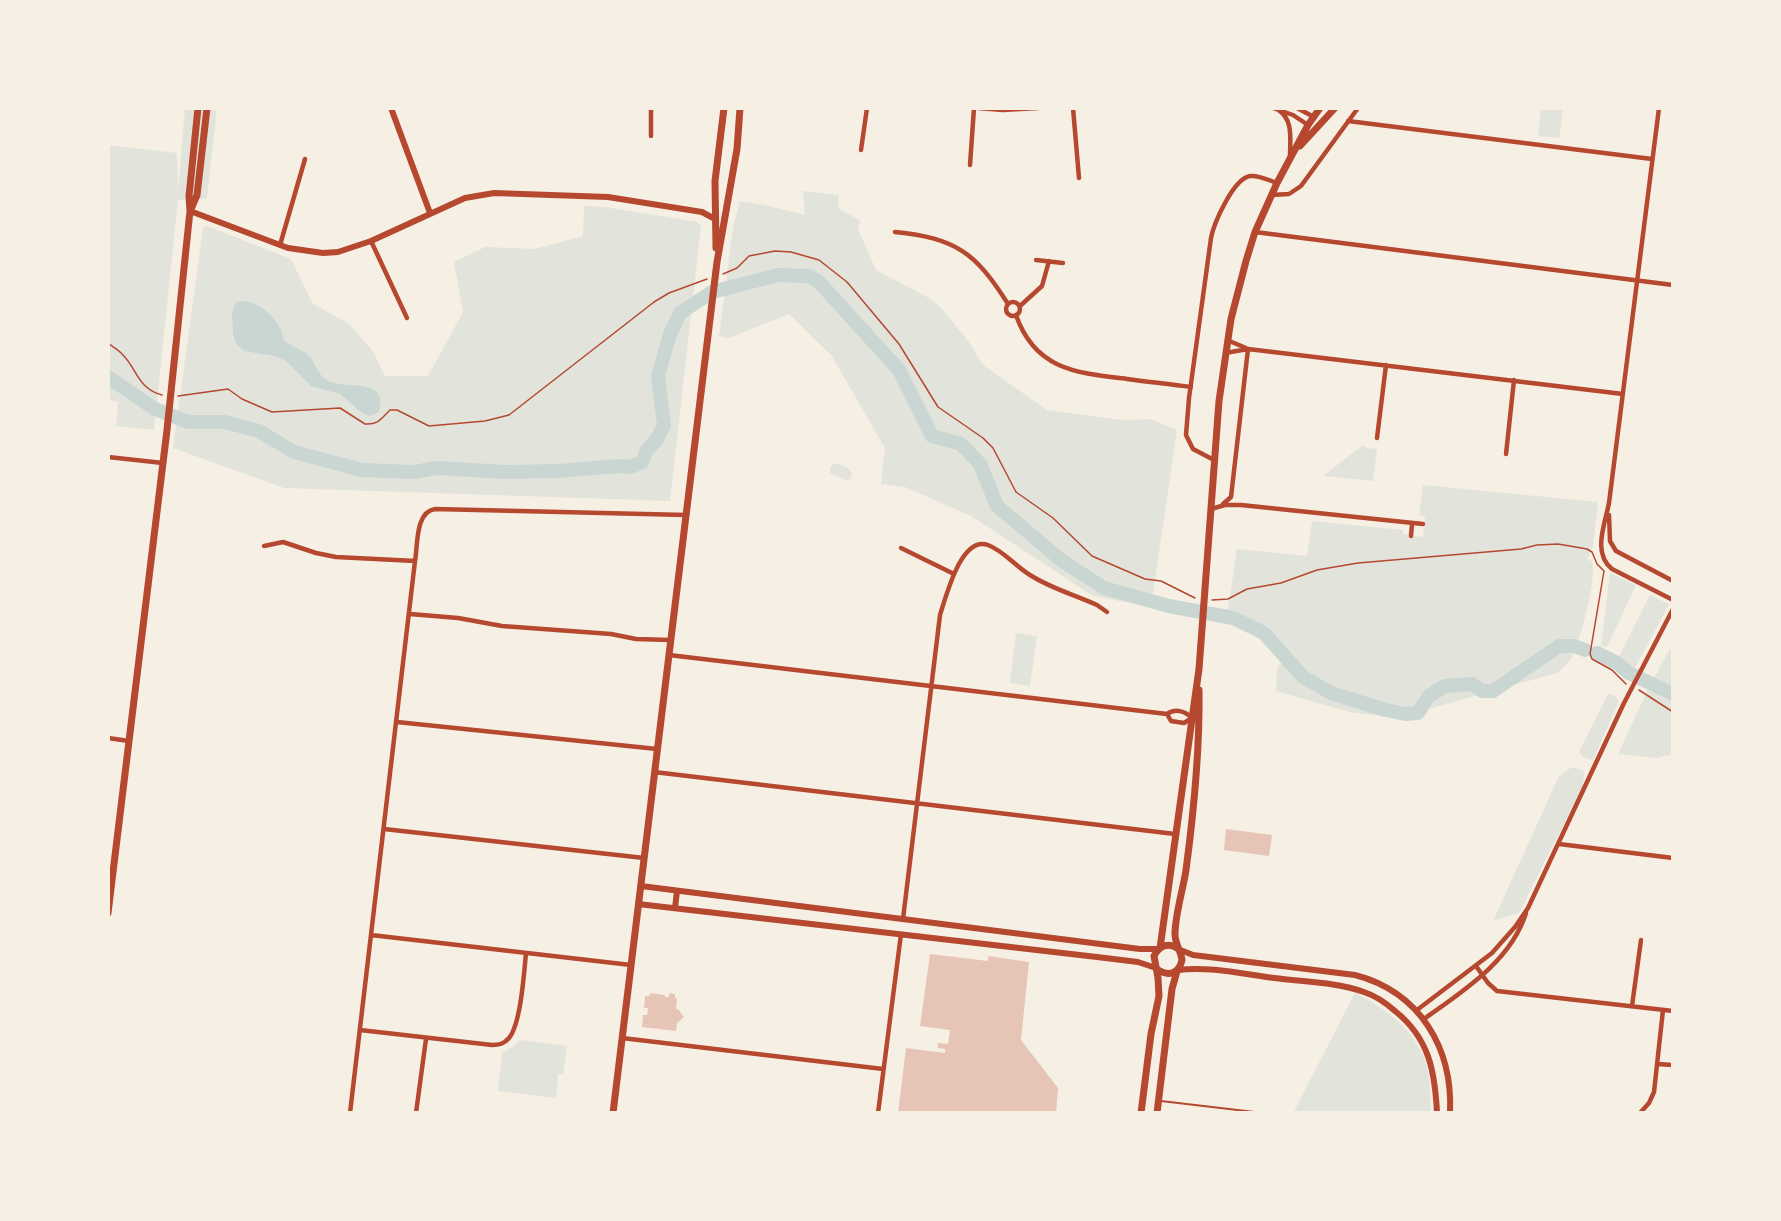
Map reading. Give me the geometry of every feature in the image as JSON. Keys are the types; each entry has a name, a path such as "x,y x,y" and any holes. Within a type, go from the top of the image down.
{"main road":[{"path":"108,913 111,867 129,741 172,387 198,108"},
{"path":"190,211 197,195 207,108"},
{"path":"717,262 715,207 718,147 724,108"},
{"path":"613,1113 717,262 737,149 740,108"},
{"path":"1156,1113 1171,1000 1182,958 1178,949 1176,928 1183,895 1194,804 1199,746 1196,718 1210,510 1227,340 1245,261 1255,232 1276,183 1320,108"},
{"path":"1294,152 1335,108"},
{"path":"1314,117 1318,127"},
{"path":"1308,125 1318,127"},
{"path":"715,219 725,215"},
{"path":"1141,1113 1159,996 1154,958 1164,932 1179,807 1189,745 1196,718"},
{"path":"1189,745 1199,746"},
{"path":"1179,807 1185,803 1194,804"},
{"path":"1159,948 1170,945 1178,949"},
{"path":"1156,969 1168,974 1177,970"}],"street":[{"path":"392,108 430,213"},
{"path":"651,108 651,136"},
{"path":"861,150 867,108"},
{"path":"970,165 976,108 1003,110 1038,108"},
{"path":"1073,108 1079,178"},
{"path":"1296,108 1314,117"},
{"path":"1271,195 1289,194 1301,186 1358,108"},
{"path":"1659,108 1609,503 1601,548 1605,562 1616,571 1673,600"},
{"path":"1275,109 1293,115 1308,125"},
{"path":"1275,109 1284,114 1288,121 1290,159"},
{"path":"1348,121 1652,159"},
{"path":"280,245 305,159"},
{"path":"1214,460 1195,451 1187,438 1189,398 1209,245 1216,222 1225,204 1244,179 1254,176 1276,183"},
{"path":"190,211 280,245 324,253 338,252 371,241 430,213 477,195 519,192 608,197 702,212 715,219"},
{"path":"702,212 715,207"},
{"path":"895,232 940,240 967,253 992,278 1008,304 1008,312 1016,315"},
{"path":"1255,232 1673,285"},
{"path":"371,241 407,318"},
{"path":"1036,260 1063,262"},
{"path":"1016,315 1020,306 1042,286 1049,261"},
{"path":"1008,304 1016,302 1020,306"},
{"path":"1016,315 1021,330 1032,345 1041,354 1068,370 1087,375 1191,387"},
{"path":"1227,340 1248,349"},
{"path":"1225,353 1248,349 1623,394"},
{"path":"1210,510 1229,500 1232,490 1248,349"},
{"path":"1377,438 1386,365"},
{"path":"1506,454 1514,380"},
{"path":"108,458 163,463"},
{"path":"1232,490 1233,498 1241,505"},
{"path":"1609,503 1610,538 1614,549 1622,556 1673,581"},
{"path":"1218,506 1241,505 1423,524"},
{"path":"350,1113 415,561 421,522 426,511 435,509 686,516"},
{"path":"1411,537 1412,524"},
{"path":"264,546 283,542 316,554 336,557 415,561"},
{"path":"878,1113 940,615 954,574 963,556 973,547 986,544 1030,575 1097,605 1107,612"},
{"path":"901,548 954,574"},
{"path":"1409,1022 1424,1019 1482,975 1511,944 1673,609"},
{"path":"410,614 458,618 502,626 670,640"},
{"path":"669,655 1167,714 1172,711 1186,712 1196,718"},
{"path":"1167,714 1171,721 1184,723 1196,718"},
{"path":"397,722 657,749"},
{"path":"108,738 129,741"},
{"path":"654,772 1175,834"},
{"path":"384,829 644,858"},
{"path":"1559,844 1673,858"},
{"path":"641,886 1140,949 1159,948"},
{"path":"675,908 677,891"},
{"path":"638,904 1138,962 1156,969"},
{"path":"1409,1022 1417,1010 1498,947 1528,908"},
{"path":"872,930 874,915"},
{"path":"928,937 929,922"},
{"path":"371,935 631,965"},
{"path":"1048,951 1050,937"},
{"path":"1632,1006 1641,940"},
{"path":"1097,957 1099,943"},
{"path":"1178,949 1193,955 1355,975 1378,983 1417,1010 1424,1019 1444,1059 1448,1074 1450,1113"},
{"path":"360,1030 492,1045 504,1043 514,1030 526,953"},
{"path":"1476,966 1497,990 1673,1011"},
{"path":"1292,967 1292,980"},
{"path":"1177,970 1199,969 1351,988 1379,999 1409,1022 1418,1034 1430,1060 1436,1091 1437,1113"},
{"path":"1351,988 1355,975"},
{"path":"1641,1113 1654,1092 1664,1010"},
{"path":"622,1038 883,1069"},
{"path":"416,1113 426,1039"},
{"path":"1657,1064 1673,1065"}],"lane":[{"path":"1158,1100 1263,1113"}],"path":[{"path":"722,274 737,268 749,256 775,251 791,252 819,261 847,282 899,344 938,407 983,438 993,448 1017,492 1053,518 1092,556 1145,579 1161,581 1196,598"},
{"path":"228,389 242,399 273,412 340,408 365,424 381,421 390,410 398,410 429,426 485,421 509,416 654,302 669,293 712,278"},
{"path":"108,343 124,356"},
{"path":"1205,597 1228,599 1247,589 1281,583 1317,570 1358,563 1558,544 1591,551 1597,564 1604,571 1590,654 1596,661"}],"shaded area":[{"path":"185,108 217,108 207,199 178,200 154,430 116,426 118,402 108,400 108,145 177,153 178,192"},
{"path":"1541,108 1563,108 1559,138 1538,136"},
{"path":"803,191 839,195 838,208 861,221 858,229 876,270 931,299 969,342 983,365 1047,410 1122,420 1151,419 1177,430 1151,607 1093,596 971,516 905,487 881,484 885,448 831,355 789,314 729,338 719,336 733,227 740,201 805,215"},
{"path":"584,206 698,222 701,227 670,501 284,488 173,448 203,228 207,226 291,259 313,304 348,323 373,351 385,376 428,376 463,312 454,262 485,247 535,249 583,236"},
{"path":"244,301 255,304 269,314 280,328 285,342 309,356 325,379 332,383 371,388 380,400 379,412 369,416 340,394 311,386 286,361 275,356 244,351 236,344 232,312 236,302"},
{"path":"1363,445 1377,449 1373,481 1323,476"},
{"path":"835,463 848,468 852,473 851,478 847,481 830,473 830,467"},
{"path":"1423,485 1598,502 1593,546 1587,560 1592,561 1593,569 1590,594 1580,635 1570,660 1557,673 1396,718 1350,712 1276,691 1277,669 1286,656 1264,633 1227,616 1237,549 1307,556 1312,521 1403,530 1403,534 1423,537 1425,516 1419,515"},
{"path":"1610,573 1636,585 1607,647 1601,646"},
{"path":"1650,595 1669,604 1634,670 1617,661"},
{"path":"1016,633 1037,636 1030,686 1010,683"},
{"path":"1670,649 1673,649 1673,754 1657,758 1618,754 1649,687"},
{"path":"1608,694 1614,695 1619,701 1593,760 1584,758 1579,752"},
{"path":"1572,767 1584,771 1583,786 1519,913 1493,921 1559,776"},
{"path":"1355,993 1377,1005 1397,1020 1420,1049 1427,1067 1431,1113 1293,1113"},
{"path":"520,1040 567,1046 563,1075 558,1074 556,1098 498,1091 502,1053"}],"building":[{"path":"1226,829 1272,835 1269,856 1224,850"},
{"path":"930,954 988,961 988,956 1029,962 1021,1040 1058,1088 1056,1113 898,1113 906,1048 945,1053 945,1049 938,1048 938,1043 948,1044 950,1030 920,1026"},
{"path":"651,993 665,995 665,997 669,997 669,993 675,994 676,1009 684,1017 677,1023 676,1031 642,1027 643,1015 647,1015 648,1008 644,1008 645,996"}],"waterway":[{"path":"108,377 155,409 188,422 225,422 259,431 294,452 362,470 414,472 437,468 506,472 630,467 642,462 647,450 657,439 664,425 658,376 670,334 680,313 712,292 778,275 808,276 819,282 899,370 932,436 961,444 980,464 997,506 1061,560 1104,588 1169,606 1233,618 1264,633 1303,677 1331,693 1405,714 1418,713 1429,696 1445,686 1472,684 1482,691 1493,691 1559,646 1574,646 1585,650"},
{"path":"1597,653 1617,663 1629,673 1673,694"}]}
